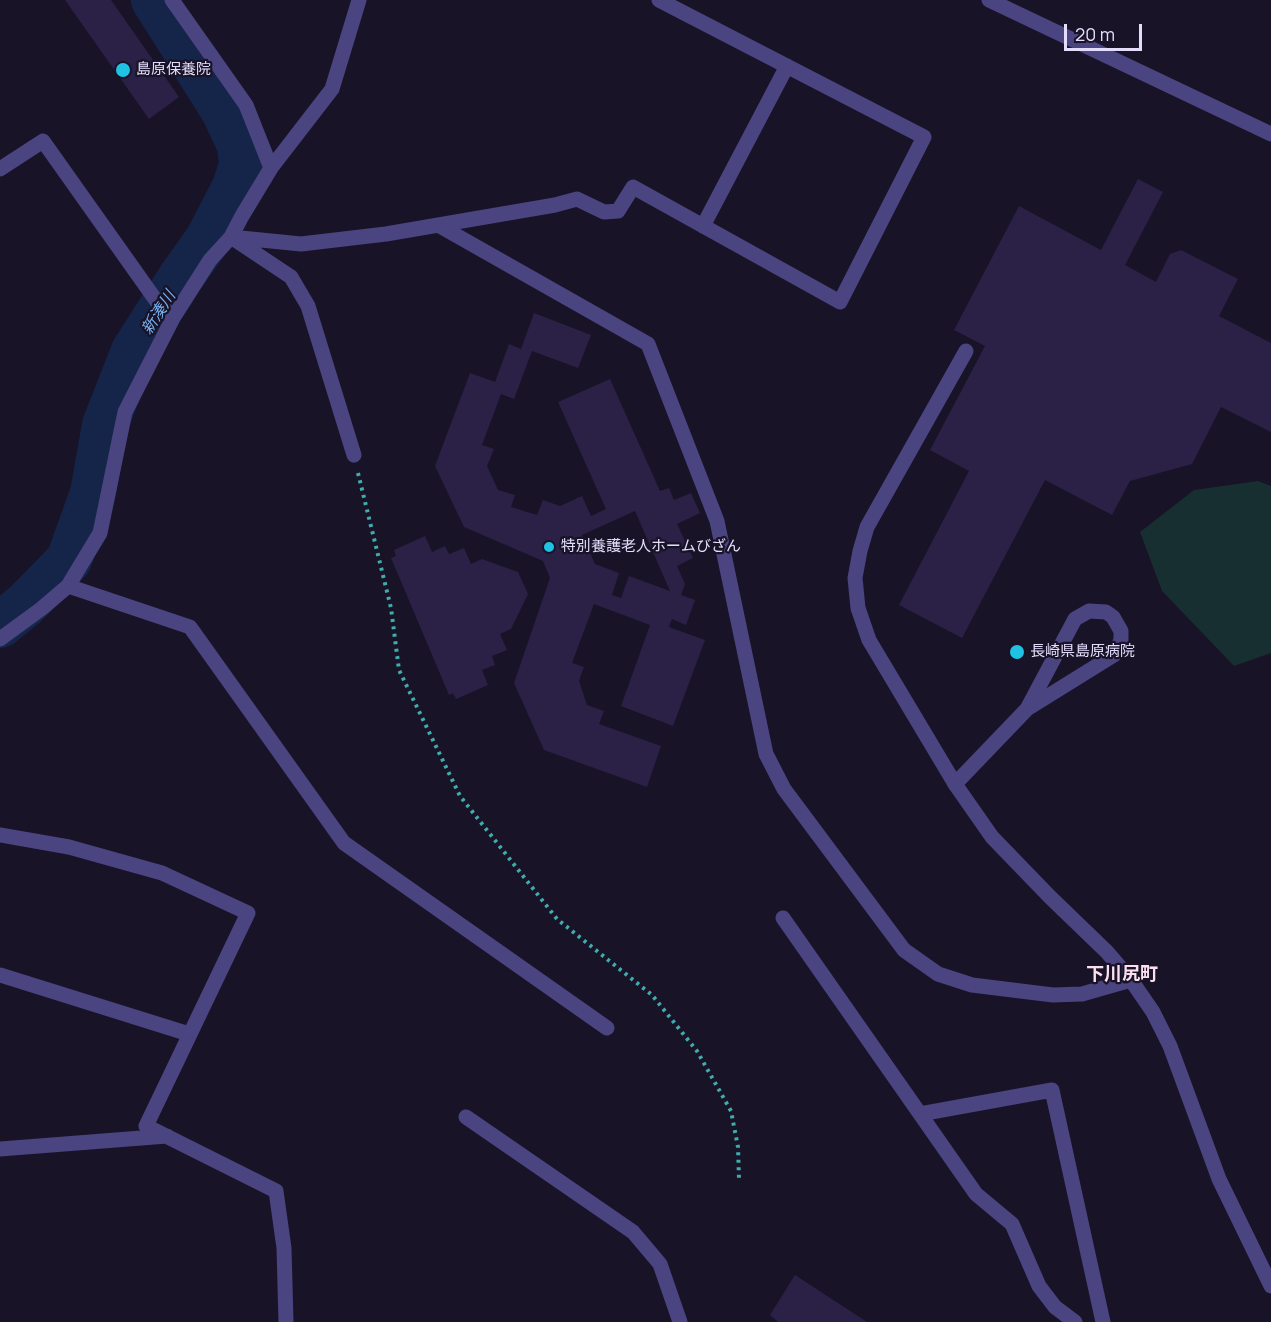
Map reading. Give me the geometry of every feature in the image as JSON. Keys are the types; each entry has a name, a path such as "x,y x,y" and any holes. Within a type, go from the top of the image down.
{"street":[{"path":"172,0 246,105 271,168"},
{"path":"0,639 68,586 100,533 125,412 171,316 210,260 231,237 271,168 332,89 359,0"},
{"path":"231,237 301,244 386,234 555,205 577,199 604,212 618,211 633,187 840,302 924,137 659,0"},
{"path":"989,0 1271,134"},
{"path":"703,226 787,66"},
{"path":"0,169 43,141 154,299 171,316"},
{"path":"438,225 648,344 717,521 766,754 784,789 904,950 938,974 972,985 1053,995 1082,994 1131,980"},
{"path":"231,237 291,277 308,306 354,455"},
{"path":"966,351 867,527 855,578 858,608 869,640 955,784 993,837 1107,952 1131,980 1153,1012 1170,1046 1219,1179 1271,1286"},
{"path":"68,586 190,627 344,843 607,1028"},
{"path":"955,784 1027,709 1114,655 1121,640 1121,631 1113,617 1106,612 1089,611 1075,619 1027,709"},
{"path":"0,835 69,846 162,873 248,912 146,1126 276,1191 284,1248 286,1322"},
{"path":"783,918 976,1194 1012,1224 1039,1286 1055,1308 1075,1322"},
{"path":"0,975 189,1034"},
{"path":"920,1114 1052,1090 1103,1322"},
{"path":"466,1117 633,1232 660,1264 680,1322"},
{"path":"0,1149 167,1136"}],"path":[{"path":"354,455 391,608 399,670 460,796 557,919 652,995 697,1051 731,1111 738,1147 739,1179"}],"green space":[{"path":"1258,481 1271,486 1271,653 1234,666 1162,591 1140,532 1194,490"}],"building":[{"path":"65,0 111,0 179,97 149,119"},
{"path":"1138,179 1163,192 1125,265 1156,282 1170,254 1181,250 1238,279 1219,316 1271,343 1271,432 1221,407 1192,464 1130,481 1112,515 1045,480 962,638 899,605 969,471 930,450 985,346 954,330 1019,206 1101,250"},
{"name":"特別養護老人ホームびざん","path":"534,313 591,335 578,368 532,351 514,399 501,394 482,445 494,449 487,466 498,490 515,495 511,507 537,515 543,500 560,506 582,496 591,516 606,509 558,402 610,379 660,491 669,488 674,500 691,493 700,513 677,524 693,558 677,566 685,584 681,595 695,600 686,625 672,619 669,627 705,640 673,726 621,706 650,625 594,604 572,663 584,667 579,681 587,705 604,711 599,724 661,746 647,787 544,750 514,683 550,578 543,561 464,527 435,466 470,373 495,382 509,344 521,349","holes":["635,511 670,591 629,576 621,598 612,595 619,573 595,564 582,535"]},
{"path":"425,536 432,552 445,546 449,554 464,548 471,564 482,559 518,572 528,594 511,629 500,634 507,650 492,656 495,665 482,670 488,685 456,699 453,693 449,695 391,558 396,556 394,550"},
{"path":"795,1275 867,1322 778,1322 770,1315"}],"waterway":[{"name":"新湊川","path":"0,625 26,604 69,560 93,493 105,425 134,351 208,239 235,187 242,165 240,145 224,111 154,0"}],"place":[{"name":"島原保養院","path":"123,70"},
{"name":"特別養護老人ホームびざん","path":"549,547"},
{"name":"長崎県島原病院","path":"1017,652"}],"district":[{"name":"下川尻町","path":"1122,975"}]}
